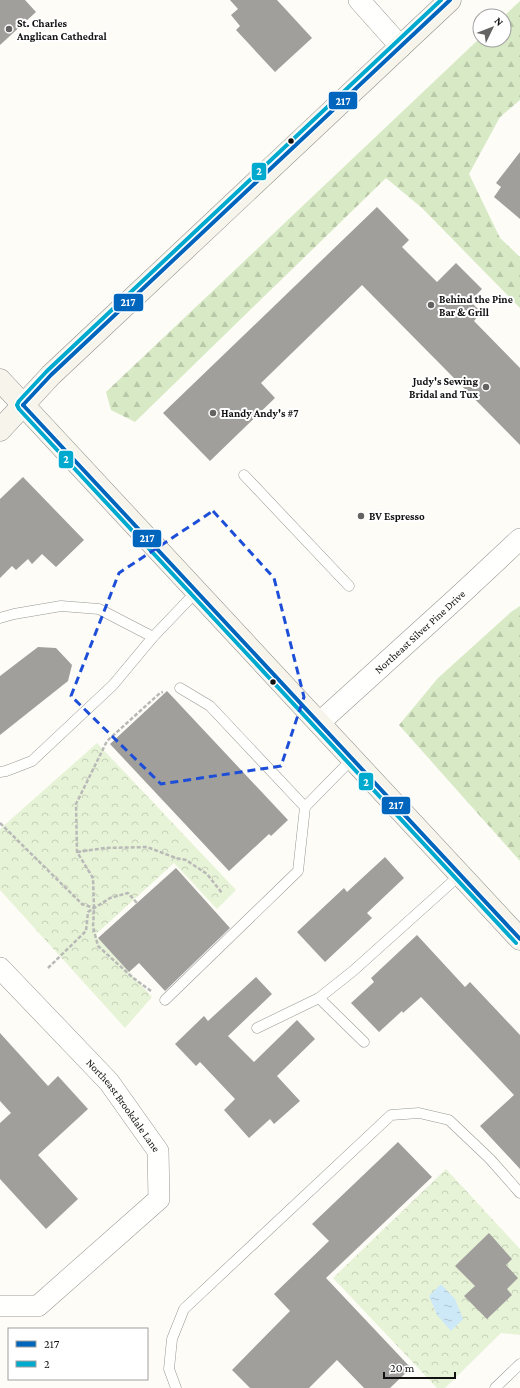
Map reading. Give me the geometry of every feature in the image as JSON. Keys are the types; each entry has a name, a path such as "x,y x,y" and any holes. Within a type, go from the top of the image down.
{"main road":[{"path":"0,430 56,371 450,0"},
{"path":"0,380 520,938"}],"street":[{"path":"358,0 401,47"},
{"name":"Northeast Silver Pine Drive","path":"319,723 520,539"},
{"name":"Northeast Brookdale Lane","path":"0,968 109,1082 158,1151 160,1199 38,1306 0,1306"}],"lane":[{"path":"244,475 350,586"},
{"path":"0,772 32,761 113,685 153,637 196,591"},
{"path":"0,618 14,614 61,606 99,609 153,637"},
{"path":"180,688 210,706 305,807"},
{"path":"165,1000 298,871 305,807 352,759"},
{"path":"257,1028 319,998 353,971 461,874"},
{"path":"319,998 364,1042"},
{"path":"176,1388 169,1369 172,1339 184,1309 391,1115 419,1113 449,1120 490,1159 520,1193"},
{"path":"495,1388 520,1364"}],"path":[{"path":"165,1000 132,977 98,946 93,927 93,878 77,852 76,804 107,741 160,693 180,688"},
{"path":"0,823 82,904 94,908"},
{"path":"77,852 105,848 147,847 186,860 207,874 222,893"},
{"path":"48,968 86,931 88,912 110,898 128,893 137,903"}],"highlighted area":[{"path":"213,511 274,578 304,697 281,766 161,784 71,696 119,573"}],"green space":[{"path":"520,1 520,100 500,117 469,174 500,238 520,257 520,308 422,208 386,178 135,422 111,410 106,392 472,46 472,48 512,48 512,8"},
{"path":"520,606 520,861 399,725 438,678 511,612"},
{"path":"97,743 236,890 217,909 174,863 95,935 152,997 125,1028 0,890 0,829"},
{"path":"446,1169 520,1249 520,1335 501,1333 445,1388 437,1388 333,1278"}],"water":[{"path":"441,1284 455,1299 463,1319 451,1331 437,1315 429,1296"}],"building":[{"name":"St. Charles Anglican Cathedral","path":"0,0 25,0 36,12 0,45"},
{"path":"230,0 277,0 312,38 275,72 236,30 240,26 231,15 238,9"},
{"path":"520,152 520,219 494,197 501,187 496,183"},
{"path":"377,207 409,240 402,247 437,282 456,263 482,289 470,301 481,312 474,321 520,368 520,445 362,285 261,383 275,398 210,461 163,413"},
{"path":"23,477 84,540 56,567 42,554 32,564 28,559 16,570 12,566 0,578 0,499"},
{"path":"38,647 56,648 72,665 68,681 0,735 0,676"},
{"path":"167,691 288,820 271,836 269,834 229,871 110,744"},
{"path":"385,857 404,878 367,913 372,918 325,962 297,932 344,888 347,892"},
{"path":"176,868 230,928 165,991 139,963 129,972 98,938"},
{"path":"417,935 465,987 470,982 520,1035 520,1169 480,1126 514,1095 421,997 403,1013 402,1011 379,1032 351,1003 374,982 371,978"},
{"path":"256,977 272,994 228,1036 254,1062 297,1020 315,1039 277,1076 300,1101 274,1124 270,1119 249,1138 224,1110 235,1099 200,1062 196,1066 175,1044 204,1016 208,1021"},
{"path":"0,1033 48,1086 58,1076 88,1109 38,1155 78,1199 46,1229 0,1179 0,1123 11,1113 0,1101"},
{"path":"398,1142 432,1177 326,1278 411,1368 390,1388 364,1388 337,1360 309,1388 250,1388 232,1370 290,1311 274,1294 329,1241 312,1224"},
{"path":"489,1233 512,1259 506,1265 518,1278 507,1289 512,1295 487,1319 464,1296 475,1286 455,1266"}],"transit line":[{"name":"2","path":"441,0 47,371 17,405 19,409 516,943"},
{"name":"217","path":"23,405 51,375 450,0"},
{"name":"217","path":"23,405 520,939"}],"place":[{"name":"St. Charles Anglican Cathedral","path":"9,29"},
{"name":"Behind the Pine Bar & Grill","path":"431,305"},
{"name":"Judy's Sewing Bridal and Tux","path":"486,387"},
{"name":"Handy Andy's #7","path":"213,413"},
{"name":"BV Espresso","path":"361,516"}]}
